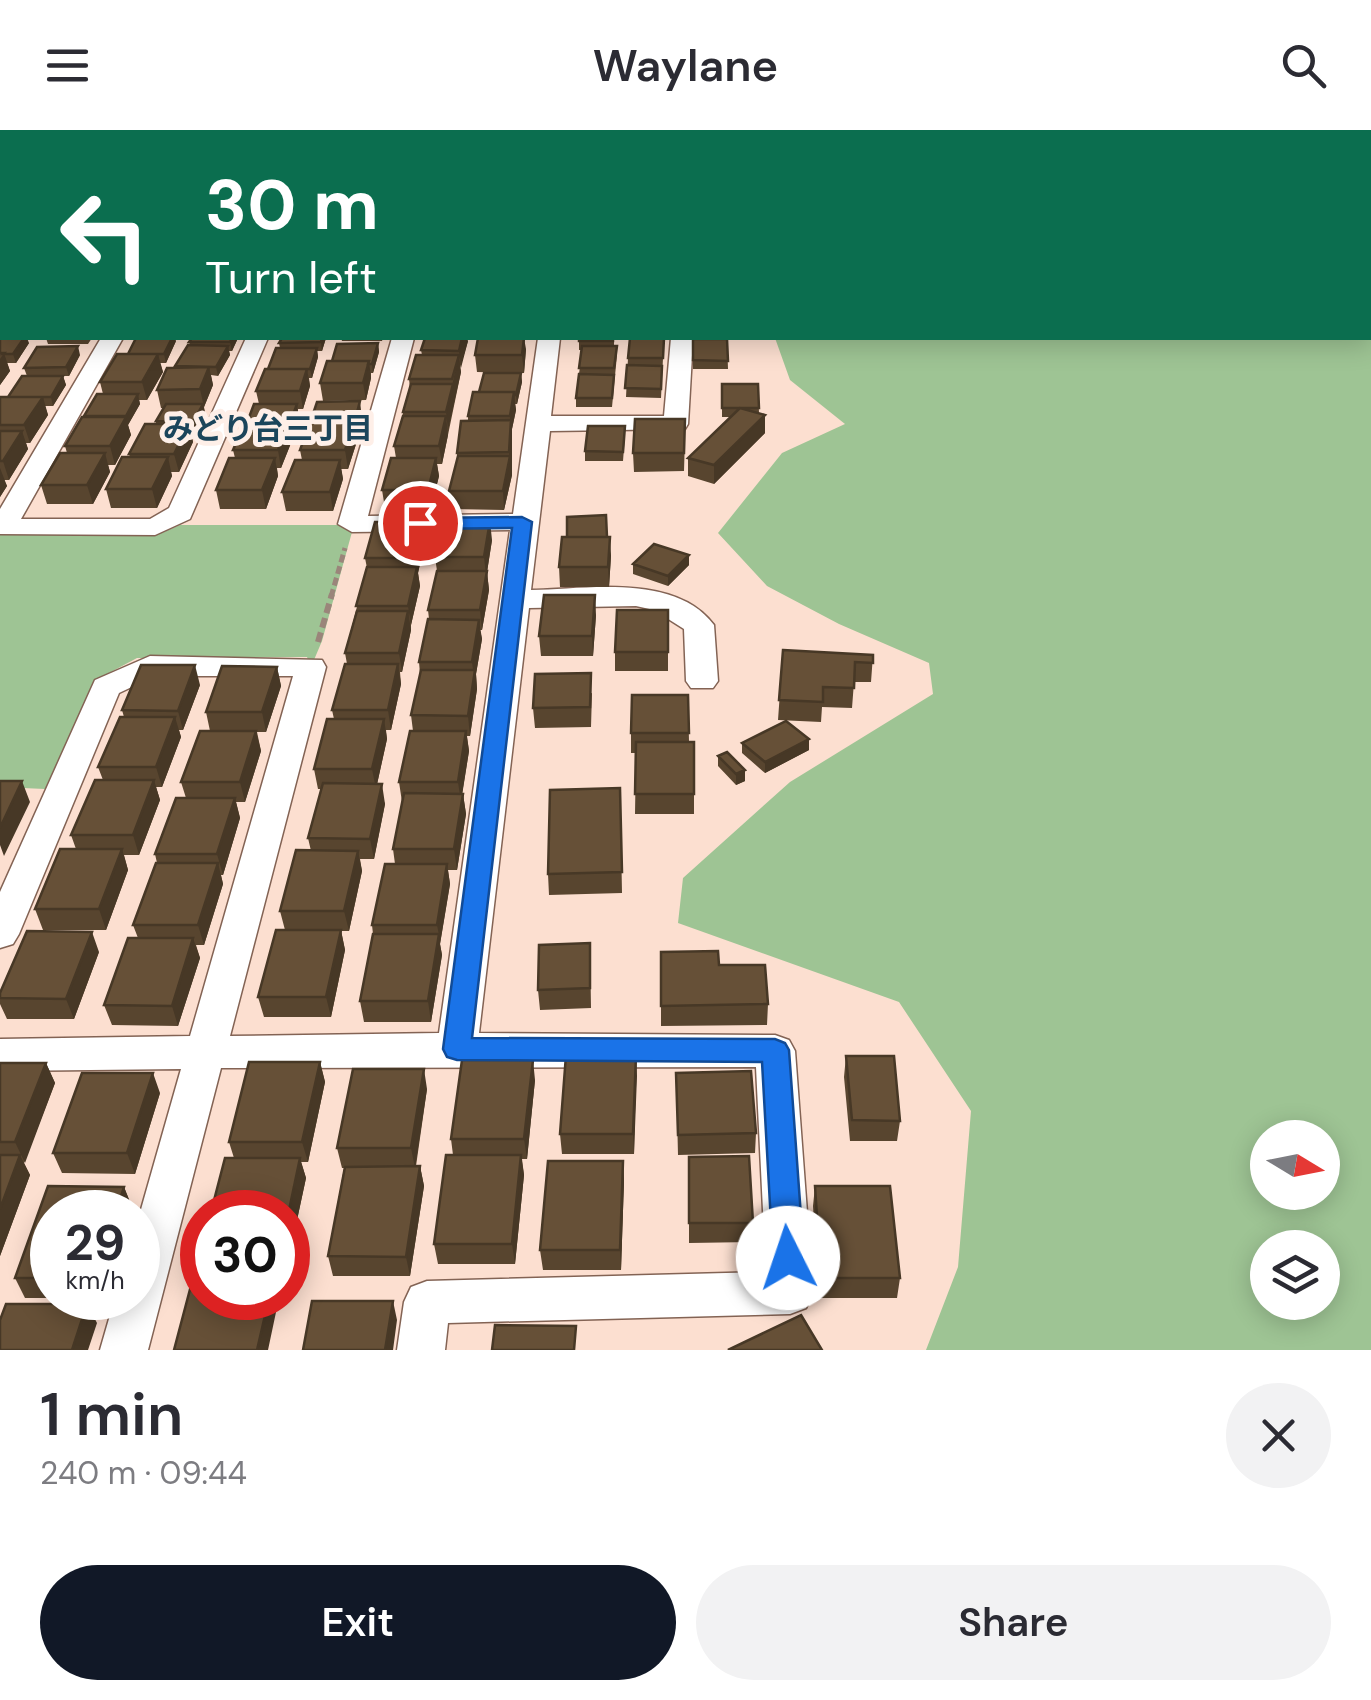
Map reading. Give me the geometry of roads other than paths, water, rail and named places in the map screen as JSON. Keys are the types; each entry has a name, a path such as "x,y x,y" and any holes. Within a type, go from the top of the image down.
{"street":[{"path":"111,340 3,527 155,526 180,513 256,340"},
{"path":"402,340 352,524 522,522"},
{"path":"457,1049 516,598 522,522 550,340"},
{"path":"536,423 676,424 682,340"},
{"path":"516,598 636,597 664,603 699,625 702,681"},
{"path":"0,934 106,687 150,666 310,667 124,1350"},
{"path":"0,1055 457,1049 775,1050 790,1293 427,1302 421,1350"}],"district":[{"name":"みどり台三丁目","path":"268,429"}]}
